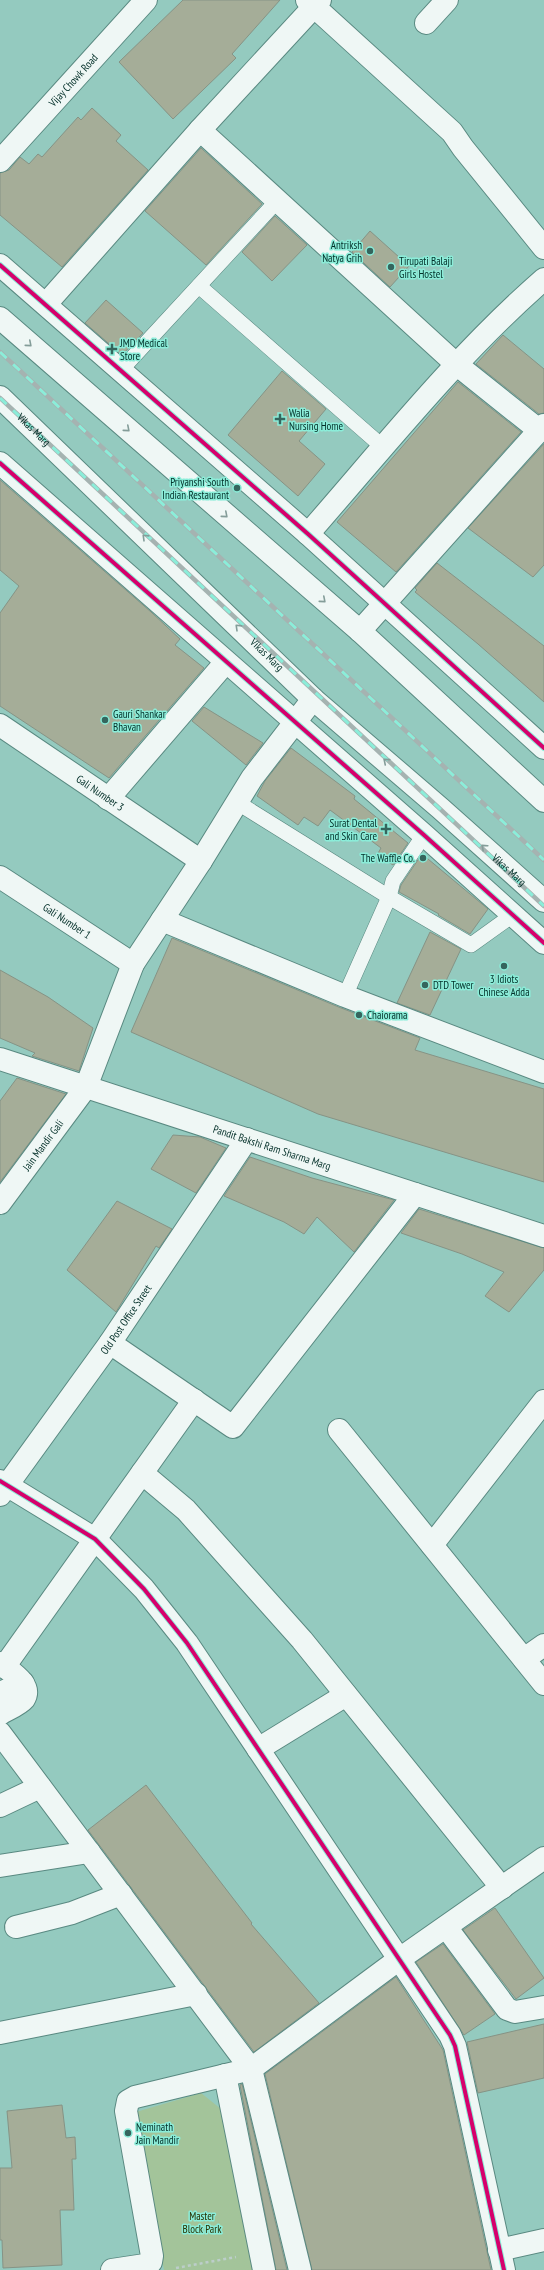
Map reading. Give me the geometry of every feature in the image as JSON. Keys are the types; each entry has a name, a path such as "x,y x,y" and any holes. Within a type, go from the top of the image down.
{"street":[{"name":"Vijay Chowk Road","path":"0,161 146,0"},
{"path":"426,23 447,0"},
{"path":"46,304 313,2 452,132 463,148 544,248"},
{"path":"200,130 456,364 542,428 360,631"},
{"path":"0,265 385,602 544,748"},
{"path":"308,534 456,364 501,316 544,279"},
{"path":"0,318 360,631 544,801"},
{"name":"Vikas Marg","path":"0,397 313,699 440,808 544,901"},
{"path":"0,464 225,663 514,914 544,943"},
{"path":"108,799 225,663"},
{"name":"Jain Mandir Gali","path":"0,1203 86,1087 133,964 201,861 252,778 313,699"},
{"name":"Gali Number 3","path":"0,725 201,861"},
{"name":"Gali Number 1","path":"0,878 133,964"},
{"path":"162,920 345,996 544,1072"},
{"name":"Pandit Bakshi Ram Sharma Marg","path":"0,1059 544,1236"},
{"name":"Old Post Office Street","path":"2,1487 110,1343 247,1139"},
{"path":"110,1343 234,1427 415,1194"},
{"path":"0,1714 23,1699 26,1690 23,1682 2,1665 95,1539 194,1400"},
{"path":"432,1544 544,1401"},
{"path":"339,1430 544,1684"},
{"path":"142,1473 186,1510 302,1640 502,1888"},
{"path":"2,1487 95,1539 144,1589 187,1642 455,2046 502,2260 544,2240"},
{"path":"524,1660 544,1644"},
{"path":"0,1693 23,1682"},
{"path":"258,1749 346,1695"},
{"path":"0,1733 251,2069 300,2270"},
{"path":"0,1806 40,1787"},
{"path":"0,1866 89,1852"},
{"path":"112,2270 146,2265 151,2262 152,2256 126,2111 128,2102 135,2097 251,2069 398,1960 544,1858"},
{"path":"16,1927 72,1913 121,1894"},
{"path":"446,1927 507,2009 515,2012 544,2007"},
{"path":"0,2033 196,1994"},
{"path":"225,2075 264,2270"}],"lane":[{"path":"121,370 277,201"},
{"path":"199,286 384,448"},
{"path":"238,803 389,898 471,945 514,914"},
{"path":"345,996 389,898 393,881 424,835"}],"path":[{"path":"175,2269 240,2257"}],"green space":[{"name":"Master Block Park","path":"201,2093 226,2113 258,2270 164,2270 136,2112"}],"building":[{"path":"183,0 280,0 232,54 236,58 173,119 119,62"},
{"path":"92,108 121,135 116,141 148,170 62,267 0,215 0,173 9,170 20,157 29,164 38,154 42,157 78,117 81,120"},
{"path":"201,148 262,204 206,265 145,211"},
{"path":"275,216 307,245 272,281 242,252"},
{"path":"370,231 409,266 390,287 352,252"},
{"path":"106,300 143,333 122,355 85,323"},
{"path":"503,335 544,369 544,413 539,414 476,364"},
{"name":"Walia Nursing Home","path":"282,371 326,409 299,441 325,464 298,496 228,435"},
{"path":"458,382 521,432 396,572 337,522"},
{"path":"544,444 544,565 533,577 468,528"},
{"path":"0,480 151,612 180,639 175,645 204,668 109,778 0,706 0,613 19,586 0,570"},
{"path":"437,563 544,646 544,702 478,644 415,592 417,590 415,588"},
{"path":"204,707 263,743 246,765 192,721"},
{"path":"291,748 355,796 354,799 408,843 393,865 377,855 381,848 330,810 318,826 304,817 298,825 257,796 265,781"},
{"path":"422,854 488,909 470,934 438,915 439,914 399,892 401,885"},
{"name":"DTD Tower","path":"430,932 461,949 430,1015 397,1003"},
{"path":"172,938 341,1008 420,1038 415,1050 544,1089 544,1182 318,1114 131,1032"},
{"path":"0,970 48,997 93,1028 79,1071 32,1056 35,1053 0,1038"},
{"path":"17,1078 66,1094 0,1182 0,1101"},
{"path":"173,1135 200,1137 226,1148 196,1193 151,1169"},
{"path":"250,1157 312,1178 394,1200 354,1252 317,1217 304,1234 284,1222 224,1196"},
{"path":"117,1201 172,1229 159,1248 156,1246 116,1312 67,1270"},
{"path":"419,1209 544,1248 544,1270 509,1312 485,1296 504,1272 462,1254 401,1233"},
{"path":"146,1785 252,1923 251,1924 319,2003 254,2052 88,1830"},
{"path":"495,1908 544,1978 516,1999 463,1930"},
{"path":"443,1944 495,2014 464,2035 416,1962"},
{"path":"396,1977 443,2050 491,2270 312,2270 265,2074"},
{"path":"544,2024 544,2078 478,2093 467,2042"},
{"path":"242,2084 287,2270 276,2270 240,2085"},
{"path":"62,2105 66,2138 75,2137 76,2159 72,2159 74,2210 60,2210 62,2265 3,2268 2,2240 0,2240 0,2168 12,2168 7,2111"}],"railway":[{"path":"0,352 544,860"},
{"path":"0,398 544,906"}],"cycle path":[{"path":"0,265 308,534 544,748"},
{"path":"0,463 424,835 544,943"},
{"path":"0,1481 95,1539 144,1589 187,1643 450,2035 455,2046 504,2270"}],"place":[{"name":"Antriksh Natya Grih","path":"370,251"},
{"name":"Tirupati Balaji Girls Hostel","path":"391,267"},
{"name":"JMD Medical Store","path":"112,349"},
{"name":"Walia Nursing Home","path":"280,419"},
{"name":"Priyanshi South Indian Restaurant","path":"237,488"},
{"name":"Gauri Shankar Bhavan","path":"105,720"},
{"name":"Surat Dental and Skin Care","path":"386,829"},
{"name":"The Waffle Co.","path":"423,858"},
{"name":"3 Idiots Chinese Adda","path":"504,966"},
{"name":"DTD Tower","path":"425,985"},
{"name":"Chaiorama","path":"359,1015"},
{"name":"Neminath Jain Mandir","path":"128,2133"}]}
